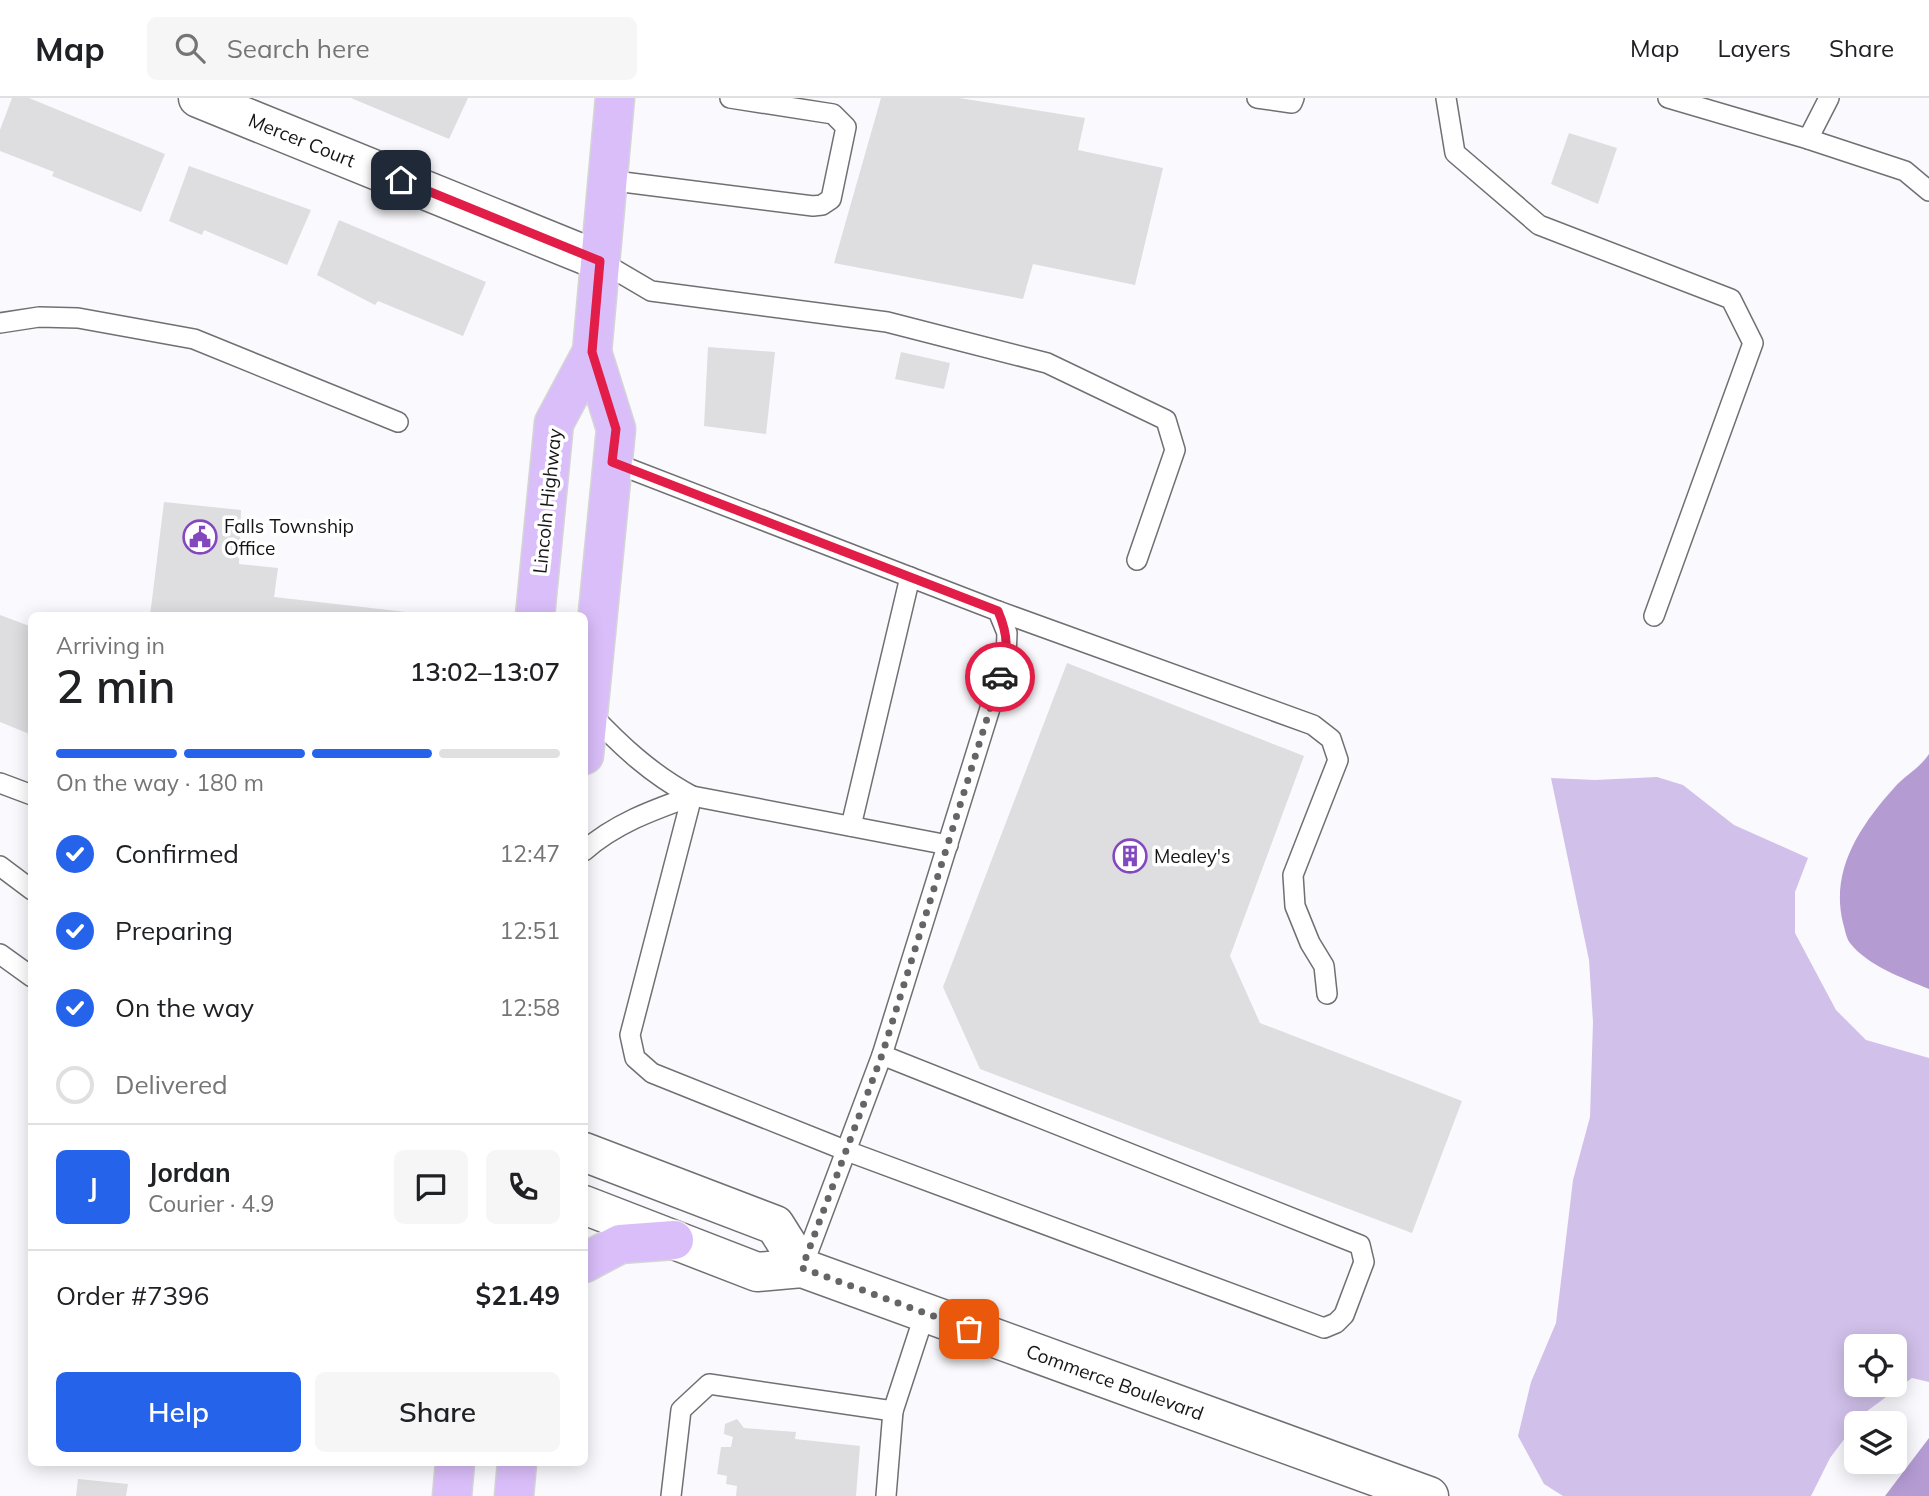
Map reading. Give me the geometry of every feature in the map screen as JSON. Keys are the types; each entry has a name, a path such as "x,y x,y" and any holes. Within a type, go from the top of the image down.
{"main road":[{"name":"Lincoln Highway","path":"588,721 616,429 592,352 615,98"},
{"name":"Lincoln Highway","path":"536,612 554,423 592,352"},
{"path":"588,1262 620,1244 674,1240"},
{"path":"452,1496 455,1466"},
{"path":"514,1496 517,1466"}],"street":[{"name":"Mercer Court","path":"198,98 600,261"},
{"path":"588,1154 775,1225 802,1268"},
{"name":"Commerce Boulevard","path":"588,1207 757,1272 802,1268 1429,1496"}],"lane":[{"path":"607,180 813,206 822,205 831,199 846,127 841,120 833,114 730,98"},
{"path":"1257,98 1292,103 1294,98"},
{"path":"1446,98 1454,153 1539,225 1731,299 1753,343 1654,616"},
{"path":"1668,98 1905,171 1929,191"},
{"path":"1808,139 1829,98"},
{"path":"600,261 651,291 887,322 1046,363 1166,420 1175,450 1137,560"},
{"path":"0,323 39,317 78,318 194,339 398,422"},
{"path":"612,462 998,611 1313,725 1331,739 1338,760 1293,875 1295,906 1310,943 1324,966 1327,994"},
{"path":"851,826 910,577"},
{"path":"802,1268 882,1055 1006,657 1007,633 998,611"},
{"path":"589,712 624,750 657,777 692,796 948,845"},
{"path":"0,783 28,794"},
{"path":"588,848 607,832 650,811 692,796"},
{"path":"692,796 630,1035 635,1058 652,1073 847,1151 1324,1328 1336,1323 1344,1315 1364,1262 1360,1245 882,1055"},
{"path":"0,866 28,887"},
{"path":"0,954 28,974"},
{"path":"886,1496 893,1410 925,1313"},
{"path":"671,1496 681,1410 709,1384 893,1410"}],"shaded area":[{"path":"1929,754 1929,989 1886,970 1857,951 1847,936 1840,904 1844,867 1859,833 1894,788"},
{"path":"1657,777 1683,785 1734,825 1808,858 1795,892 1795,933 1836,1010 1866,1040 1929,1058 1929,1382 1912,1378 1907,1382 1907,1334 1844,1334 1844,1397 1886,1397 1867,1411 1844,1411 1844,1439 1830,1458 1811,1496 1563,1496 1544,1484 1518,1436 1531,1382 1556,1323 1573,1180 1590,1117 1593,1022 1589,960 1551,778 1595,780"},
{"path":"1929,1438 1929,1496 1885,1496 1902,1474 1907,1474 1907,1467"}],"building":[{"path":"12,98 29,98 165,154 141,212 52,176 54,172 0,151 0,130"},
{"path":"351,98 468,98 449,139"},
{"path":"881,98 959,98 1085,118 1078,150 1163,168 1135,285 1033,264 1023,299 834,263"},
{"path":"1569,133 1617,148 1598,204 1551,184"},
{"path":"189,166 311,210 287,265 204,230 202,235 169,221"},
{"path":"339,220 486,282 463,336 378,301 375,305 317,275"},
{"path":"708,347 775,352 766,434 704,426"},
{"path":"901,352 950,363 944,389 895,379"},
{"name":"Falls Township Office","path":"164,502 241,510 239,564 278,568 274,597 406,612 150,612"},
{"path":"0,615 28,626 28,733 0,722"},
{"name":"Mealey's","path":"1067,663 1304,756 1230,956 1260,1023 1462,1101 1412,1233 980,1069 943,987"},
{"path":"737,1419 744,1428 796,1432 795,1439 860,1446 856,1496 736,1496 737,1486 726,1484 727,1476 717,1474 721,1447 731,1447 733,1437 724,1434 725,1424"},
{"path":"78,1479 128,1484 126,1496 76,1496"}],"way so far":[{"path":"969,1329 802,1268 882,1055 1000,677"}],"place":[{"name":"Falls Township Office","path":"200,537"},
{"name":"Mealey's","path":"1130,856"}],"route":[{"path":"401,180 600,261 592,352 616,429 612,462 998,611 1007,633 1006,657 1000,677"}]}
